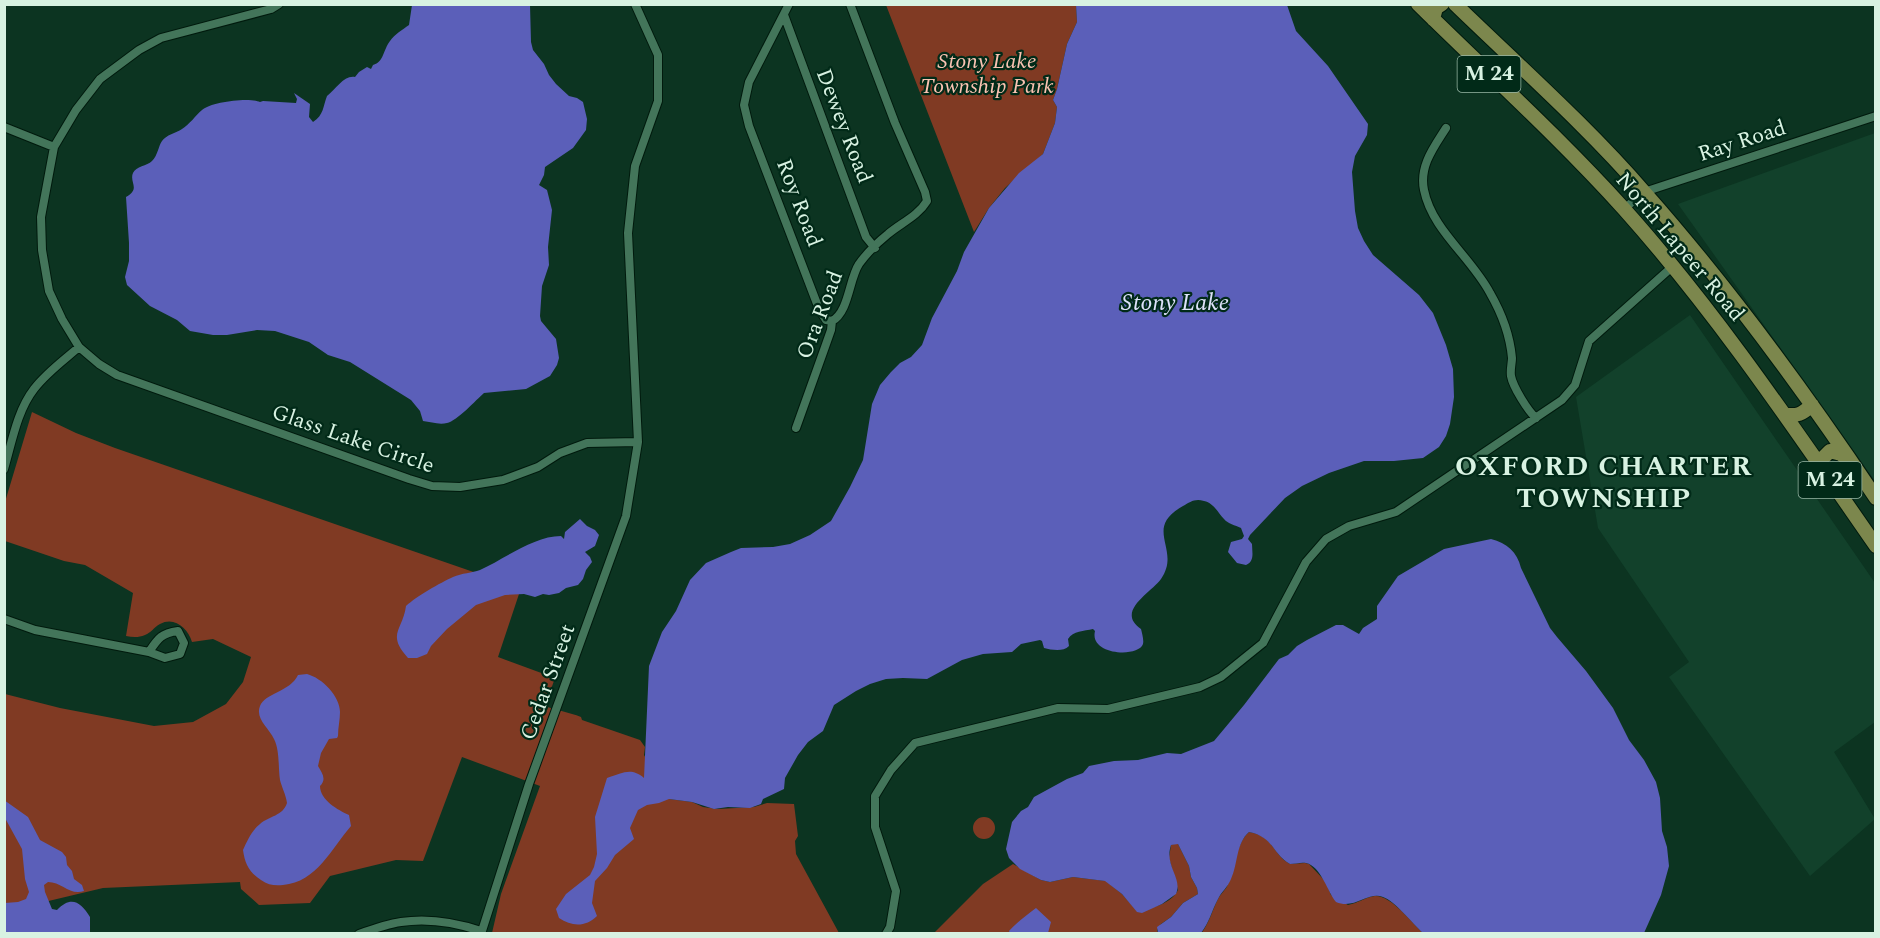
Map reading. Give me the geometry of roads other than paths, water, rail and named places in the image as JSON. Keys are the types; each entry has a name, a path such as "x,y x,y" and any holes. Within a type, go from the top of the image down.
{"main road":[{"name":"North Lapeer Road","path":"1418,4 1624,209 1726,334 1875,546"},
{"path":"1433,20 1436,8 1442,4"},
{"name":"North Lapeer Road","path":"1455,4 1557,102 1644,192 1764,339 1875,498"},
{"path":"1784,414 1793,416 1801,414 1812,405"},
{"path":"1818,463 1830,451 1841,454 1851,462"}],"street":[{"name":"Glass Lake Circle","path":"279,4 271,9 161,38 140,50 100,79 76,110 54,147 41,217 42,250 49,291 79,347 99,364 117,375 432,486 460,487 503,480 538,467 560,453 587,442 638,442"},
{"path":"635,4 658,55 658,101 635,166 628,233 638,442"},
{"name":"Roy Road","path":"789,4 749,82 744,105 749,126 819,309 826,320 831,321"},
{"name":"Ora Road","path":"796,428 828,338 831,321 838,316 858,265 888,234 922,209 927,201 850,4"},
{"name":"Dewey Road","path":"784,15 864,231 875,248"},
{"name":"Ray Road","path":"1624,209 1644,192 1875,116"},
{"path":"4,127 54,147"},
{"path":"1446,128 1429,155 1424,170 1424,189 1427,201 1439,226 1472,265 1490,293 1506,328 1512,358 1511,376 1528,411 1536,418"},
{"path":"886,933 890,927 896,891 875,827 875,796 891,770 915,743 1058,708 1108,709 1200,687 1221,677 1263,643 1305,562 1326,539 1349,526 1396,512 1562,400 1575,385 1589,341 1672,267"},
{"path":"4,469 22,409 34,388 79,347"},
{"name":"Cedar Street","path":"481,932 529,784 626,516 638,442"},
{"path":"4,619 35,630 149,652"},
{"path":"359,933 402,922 419,921 467,927 481,932"}],"water":[{"path":"412,5 530,5 533,50 556,84 569,96 583,102 587,119 586,130 573,148 545,167 539,185 547,190 552,210 548,247 549,265 542,286 540,316 541,321 556,339 559,358 557,365 550,376 526,389 484,393 456,418 444,424 423,421 420,411 411,400 350,362 328,355 309,342 275,331 257,330 213,335 190,331 177,320 150,306 127,285 125,277 129,261 126,197 134,188 132,176 134,171 152,161 164,139 188,125 207,107 230,101 248,100 296,103 294,93 310,104 309,117 313,122 321,113 327,96 340,83 347,78 355,77 367,67 371,69 379,61 392,39 409,25"},
{"name":"Stony Lake","path":"1076,5 1287,5 1296,31 1328,66 1368,124 1367,135 1355,156 1352,172 1358,228 1373,255 1419,295 1433,313 1453,369 1454,397 1446,436 1439,447 1423,458 1364,461 1329,473 1302,486 1285,498 1250,535 1248,539 1252,544 1252,556 1251,561 1246,565 1237,563 1228,552 1231,542 1242,539 1244,536 1241,528 1226,521 1207,502 1198,500 1188,503 1171,515 1165,523 1168,558 1166,568 1161,579 1133,609 1134,622 1141,629 1143,639 1143,644 1139,648 1124,652 1106,649 1095,639 1093,629 1073,634 1068,639 1069,646 1064,649 1044,648 1040,640 1021,644 1012,652 983,654 962,660 927,679 886,679 870,684 834,705 823,731 808,742 798,755 785,778 784,789 763,799 761,804 750,808 714,809 692,802 669,799 638,810 630,828 634,839 615,855 595,881 592,903 597,916 584,924 564,921 559,918 556,909 566,894 590,875 594,867 597,854 595,817 607,778 631,772 644,778 649,666 662,632 676,611 690,580 706,563 731,552 741,548 790,544 810,535 831,521 863,460 872,404 880,385 900,363 911,357 922,345 932,318 957,271 964,252 989,208 1019,173 1043,154 1055,123 1057,107 1053,100 1067,44 1077,22"},
{"path":"580,519 599,535 595,546 585,552 592,562 578,585 566,588 559,593 535,597 524,594 505,595 476,605 447,629 431,646 427,654 417,658 408,658 401,650 397,637 398,632 406,606 411,602 448,580 480,570 530,544 551,537 561,536 564,539 565,532"},
{"path":"1491,539 1502,543 1517,557 1550,628 1613,708 1629,740 1644,760 1656,782 1669,866 1661,895 1644,933 1423,933 1388,899 1383,897 1372,896 1349,904 1336,902 1316,869 1304,863 1290,864 1263,838 1249,832 1239,848 1230,882 1219,896 1201,933 1158,933 1157,927 1171,917 1183,903 1198,894 1189,866 1178,844 1171,845 1169,852 1178,888 1176,894 1162,904 1142,913 1137,912 1122,894 1105,881 1073,877 1050,882 1041,880 1020,869 1009,858 1006,849 1012,822 1021,811 1028,807 1034,797 1083,773 1089,766 1114,761 1138,760 1167,753 1181,754 1214,741 1279,659 1307,640 1336,625 1343,625 1359,634 1363,628 1377,619 1377,606 1398,576 1444,549"},
{"path":"307,674 329,688 339,706 338,736 329,739 321,753 318,766 323,781 320,786 326,800 349,815 351,826 330,854 305,878 295,883 272,885 253,874 246,864 243,850 257,826 282,811 287,803 280,780 276,744 261,719 259,711 267,698 289,685 298,675"},
{"path":"4,800 28,817 40,840 62,852 66,857 74,879 82,885 84,891 74,892 48,882 44,885 45,892 52,909 57,910 62,905 71,902 83,907 90,917 90,933 5,933 5,903 26,899 29,892 25,879 22,849 5,818"},
{"path":"1036,908 1051,922 1048,933 1010,933 1009,931 1015,925"}],"district":[{"name":"OXFORD CHARTER TOWNSHIP","path":"1604,482"}],"park label":[{"name":"Stony Lake Township Park","path":"987,74"}]}
